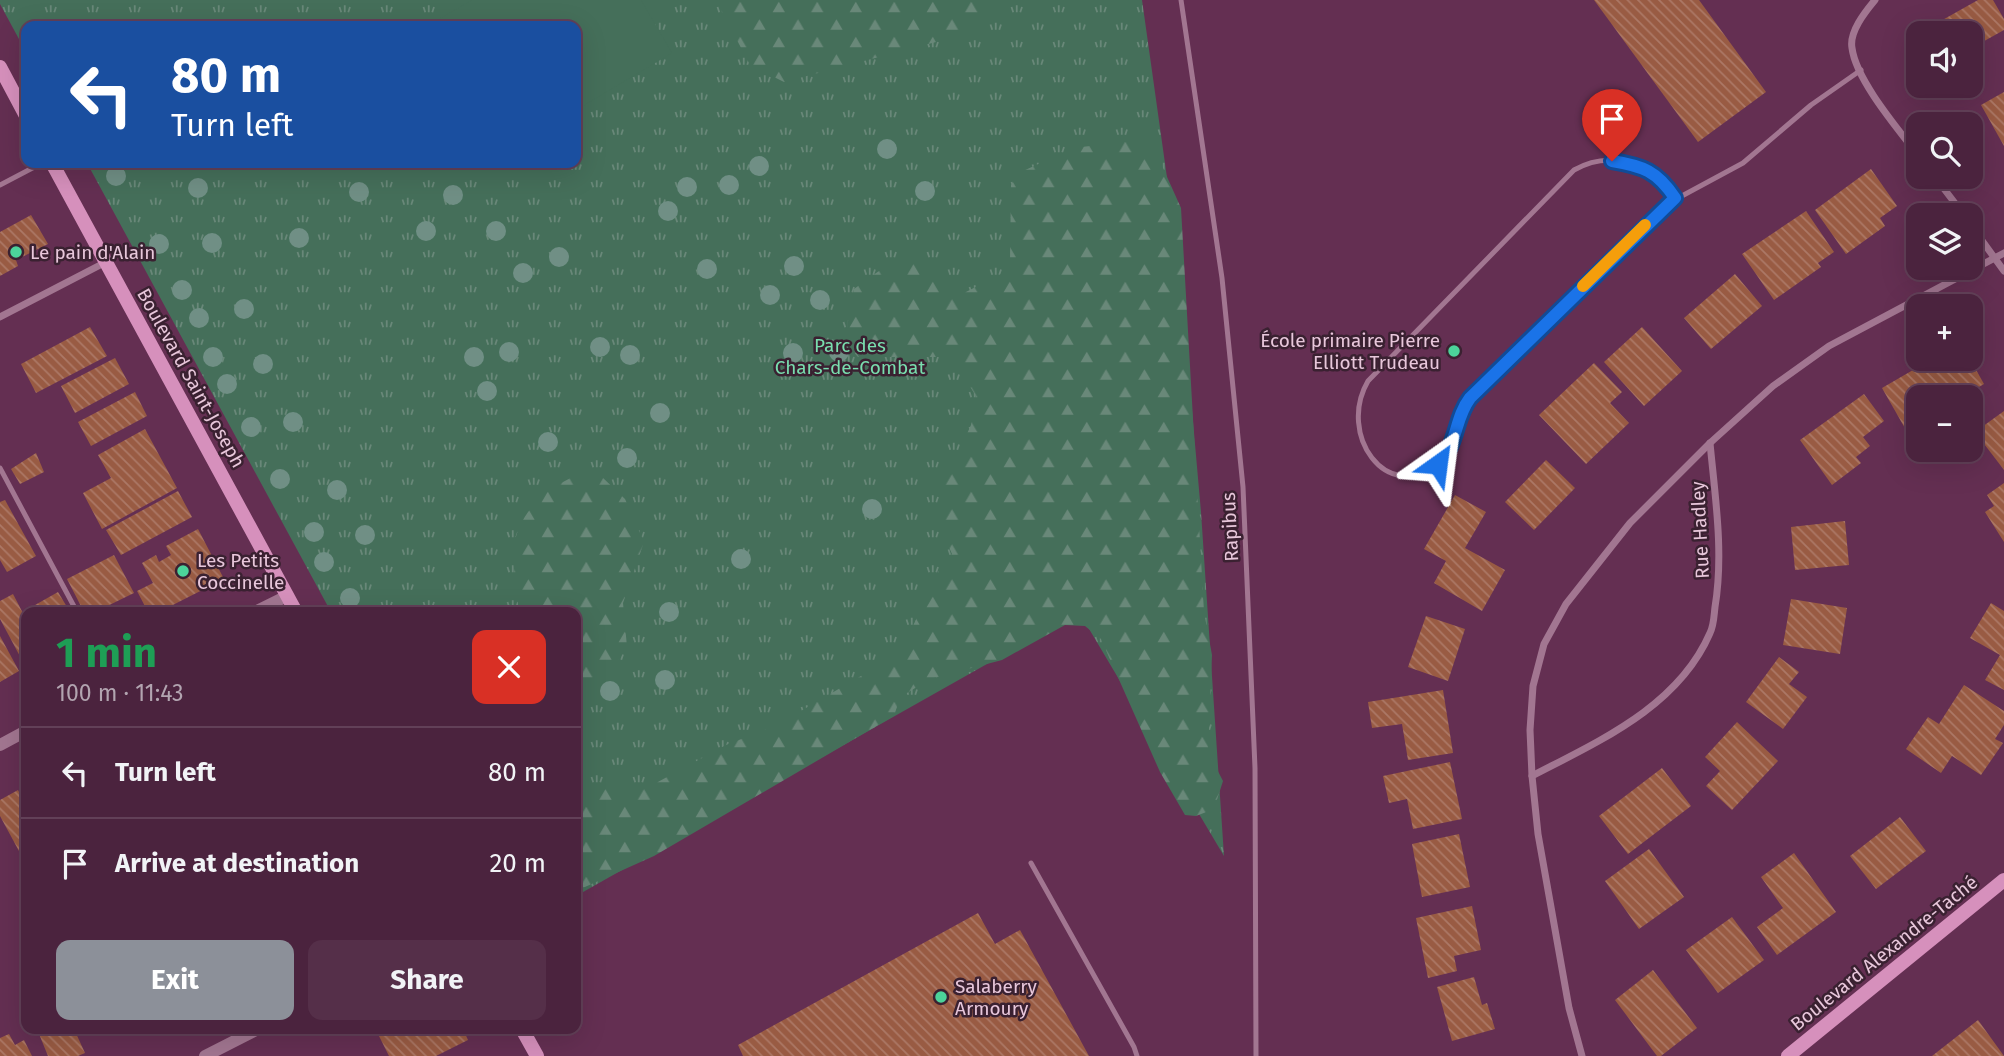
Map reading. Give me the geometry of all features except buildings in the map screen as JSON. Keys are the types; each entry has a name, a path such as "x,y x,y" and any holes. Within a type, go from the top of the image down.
{"main road":[{"path":"0,68 21,107"},
{"name":"Boulevard Saint-Joseph","path":"55,168 293,607"},
{"name":"Boulevard Alexandre-Taché","path":"1788,1056 2004,880"},
{"path":"525,1034 537,1056"}],"street":[{"path":"1875,0 1860,17 1851,47 1865,82 1906,139"},
{"path":"1944,189 1955,203"},
{"path":"1983,242 2004,271"},
{"name":"Rue Hadley","path":"1582,1056 1569,1008 1538,834 1532,776 1530,730 1533,686 1544,644 1566,604 1630,523 1710,443 1773,386 1829,346 2004,253"},
{"path":"0,317 106,262"},
{"name":"Rue Hadley","path":"1532,776 1618,731 1652,707 1687,672 1711,631 1719,579 1710,443"},
{"path":"265,607 287,596"},
{"path":"0,745 21,734"},
{"path":"205,1056 248,1034"}],"lane":[{"name":"Rapibus","path":"1181,0 1222,278 1242,473 1255,768 1256,1056"},
{"path":"1675,198 1659,178 1636,165 1602,160 1574,170 1371,376 1362,393 1357,417 1362,442 1374,461 1391,472 1407,475 1423,472 1438,464 1449,452 1461,412 1470,398 1675,198 1743,163 1811,105 1860,70"},
{"path":"0,185 32,168"},
{"path":"0,468 74,607"},
{"path":"1031,863 1137,1056"}],"green space":[{"name":"Parc des Chars-de-Combat","path":"0,0 1142,0 1179,263 1201,512 1224,856 1079,612 581,893 581,607 328,607 90,168 581,168 581,21 21,21 21,43"},
{"path":"472,0 641,0 672,53 581,107 581,21 436,21"},
{"path":"716,0 996,0 955,37 784,82 750,65"},
{"path":"1150,139 1181,208 1204,612 1212,655 1208,752 1223,781 1214,809 1196,816 1185,815 1160,772 1101,639 1085,626 1065,625 1002,660 930,679 902,696 892,717 654,856 581,889 581,784 656,783 726,745 775,726 873,669 906,641 941,566 952,554 940,527 939,495 971,425 976,396 951,357 858,357 852,349 848,333 854,289 884,268 903,261 925,264 941,273 962,294 1003,273 1010,261 1011,185 1021,172 1073,148"},
{"path":"585,473 602,477 625,499 644,542 623,603 627,647 602,686 581,705 581,607 518,607 514,572 514,547 522,522 549,491"}],"slow traffic":[{"path":"1583,286 1645,225"}],"place":[{"name":"Le pain d'Alain","path":"16,252"},
{"name":"École primaire Pierre Elliott Trudeau","path":"1454,351"},
{"name":"Les Petits Coccinelle","path":"183,571"},
{"name":"Salaberry Armoury","path":"941,997"}],"route":[{"path":"1438,464 1452,446 1461,412 1470,398 1675,198 1667,185 1650,171 1636,165 1612,161"}]}
